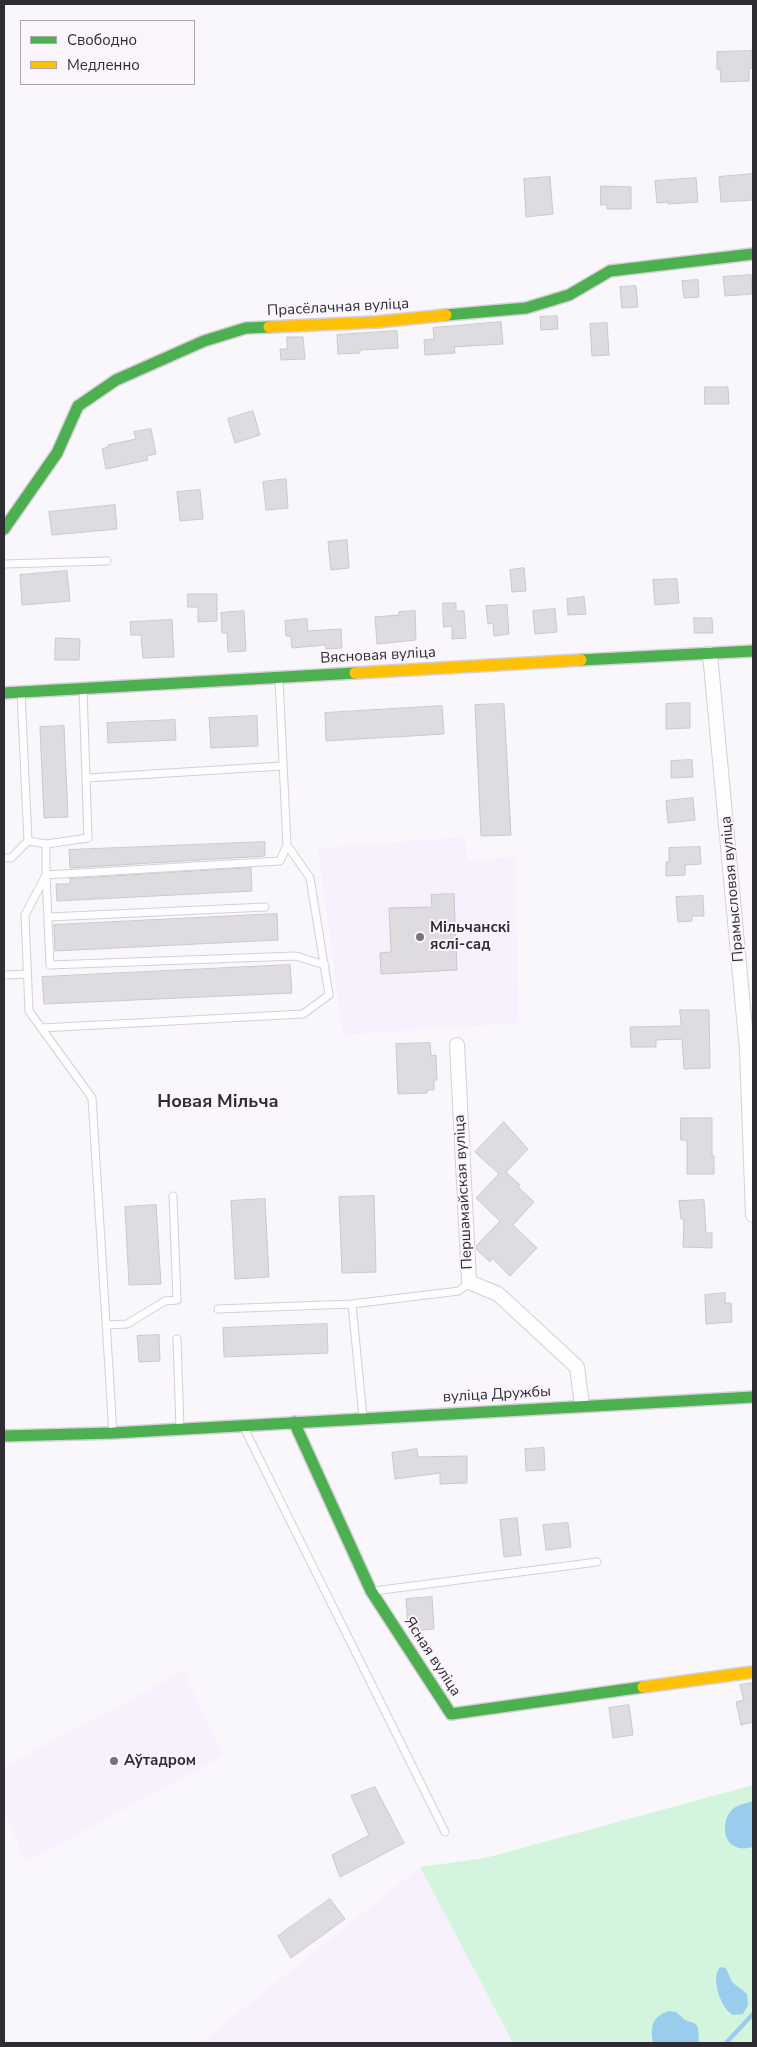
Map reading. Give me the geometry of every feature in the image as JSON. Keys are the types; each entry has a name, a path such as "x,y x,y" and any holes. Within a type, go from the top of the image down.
{"street":[{"name":"Прасёлачная вуліца","path":"4,529 57,453 78,406 116,380 204,341 246,328 376,322 526,308 569,295 610,271 753,254"},
{"name":"Вясновая вуліца","path":"4,693 753,652"},
{"name":"Прамысловая вуліца","path":"710,654 750,1050 753,1215"},
{"name":"Першамайская вуліца","path":"456,1045 469,1282 498,1294 577,1367 582,1405"},
{"name":"вуліца Дружбы","path":"4,1436 112,1433 582,1405 753,1397"},
{"name":"Ясная вуліца","path":"294,1422 370,1591 451,1714 753,1672"}],"lane":[{"path":"4,564 107,561"},
{"path":"46,876 280,861 287,845 278,677"},
{"path":"28,841 46,844 88,838 83,689"},
{"path":"4,858 11,858 28,841 21,692"},
{"path":"87,778 282,766"},
{"path":"46,844 50,965 296,956 325,965"},
{"path":"42,1028 303,1014 329,995 310,878 287,845"},
{"path":"46,876 25,915 29,1011 92,1098 112,1433"},
{"path":"49,917 265,907"},
{"path":"4,975 27,974"},
{"path":"106,1325 127,1324 165,1301 177,1300 173,1196"},
{"path":"218,1309 352,1304 459,1291 469,1282"},
{"path":"352,1304 363,1418"},
{"path":"177,1338 180,1429"},
{"path":"243,1425 445,1832"},
{"path":"370,1591 597,1562"}],"shaded area":[{"path":"464,837 468,860 515,857 519,1023 343,1035 318,848"},
{"name":"Аўтадром","path":"184,1671 223,1756 26,1862 4,1812 4,1767"},
{"path":"420,1867 513,2043 200,2043"}],"green space":[{"path":"753,1785 753,2043 513,2043 420,1867 485,1858"}],"water":[{"path":"753,1801 753,1847 742,1848 734,1846 729,1842 726,1835 726,1820 734,1808"},
{"path":"720,1967 726,1968 732,1982 747,1994 748,2005 743,2014 733,2015 724,2007 718,1993 716,1978"},
{"path":"669,2011 676,2012 685,2020 694,2023 698,2027 699,2043 653,2043 652,2028 656,2019"}],"building":[{"path":"752,51 753,68 749,68 749,81 721,82 720,69 717,69 717,52"},
{"path":"753,174 753,200 721,202 719,177"},
{"path":"550,177 553,214 526,217 524,179"},
{"path":"696,178 698,202 657,203 655,181"},
{"path":"601,186 631,187 631,209 607,209 607,205 601,205"},
{"path":"751,275 752,294 725,296 723,277"},
{"path":"698,280 699,297 684,298 682,281"},
{"path":"636,286 638,307 622,308 620,287"},
{"path":"557,316 558,329 541,330 540,317"},
{"path":"501,322 503,344 454,347 455,353 425,355 424,340 434,339 433,328"},
{"path":"607,323 609,355 592,356 590,324"},
{"path":"397,331 398,348 360,350 360,353 338,354 337,335"},
{"path":"287,337 303,337 305,359 281,360 280,349 287,349"},
{"path":"705,387 728,387 729,404 705,404"},
{"path":"253,411 260,435 235,443 228,419"},
{"path":"151,429 156,454 147,456 148,460 106,469 102,449 108,447 108,445 136,439 134,432"},
{"path":"286,479 288,508 266,510 263,482"},
{"path":"200,490 203,519 180,521 177,492"},
{"path":"115,505 117,529 52,535 49,512"},
{"path":"347,540 349,568 331,570 328,542"},
{"path":"524,568 526,591 512,592 510,570"},
{"path":"67,571 70,601 22,605 20,575"},
{"path":"677,579 679,603 655,605 653,580"},
{"path":"188,594 217,594 217,621 198,622 198,607 188,607"},
{"path":"584,597 586,614 568,615 567,599"},
{"path":"443,603 456,603 456,611 464,611 466,638 452,639 452,626 444,627"},
{"path":"507,605 509,634 494,636 493,623 488,624 486,606"},
{"path":"555,609 557,632 535,634 533,611"},
{"path":"244,611 246,651 228,652 227,633 222,633 221,613"},
{"path":"415,611 416,640 377,644 375,617 399,615 399,612"},
{"path":"694,618 712,618 713,633 695,633"},
{"path":"307,619 308,631 341,629 342,648 326,649 325,645 292,648 291,636 286,636 285,621"},
{"path":"172,620 174,657 143,658 141,635 131,635 130,622"},
{"path":"56,638 80,639 79,660 55,660"},
{"path":"690,703 690,728 666,729 666,704"},
{"path":"504,704 511,835 481,836 475,705"},
{"path":"442,706 444,734 326,741 325,713"},
{"path":"257,716 258,746 211,748 209,718"},
{"path":"175,720 176,740 108,743 107,723"},
{"path":"64,726 68,817 44,818 40,727"},
{"path":"692,760 693,777 671,778 671,761"},
{"path":"693,798 695,820 668,823 666,801"},
{"path":"265,842 265,856 70,868 69,850"},
{"path":"700,847 701,864 685,865 685,875 666,876 669,848"},
{"path":"251,868 252,891 57,901 56,884 70,884 70,879"},
{"name":"Мільчанскі яслі-сад","path":"454,894 457,970 381,974 380,953 391,952 389,908 432,907 431,895"},
{"path":"703,896 704,916 692,916 692,921 678,922 676,897"},
{"path":"277,914 278,940 55,951 54,925"},
{"path":"290,965 292,993 44,1004 42,977"},
{"path":"680,1010 709,1010 710,1068 684,1069 682,1039 656,1040 656,1047 631,1047 630,1027 681,1026"},
{"path":"430,1043 431,1056 436,1055 437,1080 434,1080 434,1090 427,1090 427,1093 398,1094 396,1044"},
{"path":"681,1118 712,1118 714,1174 687,1174 687,1140 681,1140"},
{"path":"504,1122 528,1149 506,1172 534,1202 513,1225 537,1248 510,1276 492,1258 490,1262 476,1249 476,1246 500,1221 476,1198 499,1174 475,1152"},
{"path":"374,1196 376,1272 342,1273 339,1197"},
{"path":"265,1199 269,1277 235,1279 231,1201"},
{"path":"704,1200 706,1233 712,1233 712,1248 683,1247 684,1219 681,1219 679,1201"},
{"path":"156,1205 161,1284 129,1285 125,1207"},
{"path":"725,1293 725,1303 731,1303 732,1322 706,1324 705,1295"},
{"path":"327,1324 328,1353 224,1357 223,1328"},
{"path":"159,1335 160,1361 139,1362 137,1336"},
{"path":"544,1448 545,1470 526,1471 525,1449"},
{"path":"417,1449 418,1457 467,1456 467,1483 440,1484 440,1473 395,1479 392,1453"},
{"path":"517,1518 521,1555 504,1557 500,1520"},
{"path":"568,1523 571,1547 546,1550 543,1525"},
{"path":"432,1597 434,1629 411,1631 408,1627 406,1599"},
{"path":"753,1683 753,1722 741,1725 736,1702 744,1700 740,1685"},
{"path":"629,1705 633,1735 613,1738 609,1708"},
{"path":"375,1787 404,1843 340,1877 332,1855 369,1835 351,1796"},
{"path":"330,1899 345,1919 291,1958 278,1936"}],"waterway":[{"path":"726,2043 753,2014"}],"traffic: fast":[{"path":"446,315 526,308 569,295 610,271 753,254"},
{"path":"4,529 57,453 78,406 116,380 204,341 246,328 269,327"},
{"path":"581,660 753,651"},
{"path":"4,693 355,673"},
{"path":"4,1436 113,1433 753,1397"},
{"path":"294,1422 371,1591 451,1714 643,1687"}],"traffic: slow":[{"path":"269,327 376,322 446,315"},
{"path":"355,673 581,660"},
{"path":"643,1687 753,1672"}],"place":[{"name":"Мільчанскі яслі-сад","path":"420,937"},
{"name":"Аўтадром","path":"114,1761"}],"district":[{"name":"Новая Мільча","path":"218,1103"}]}
